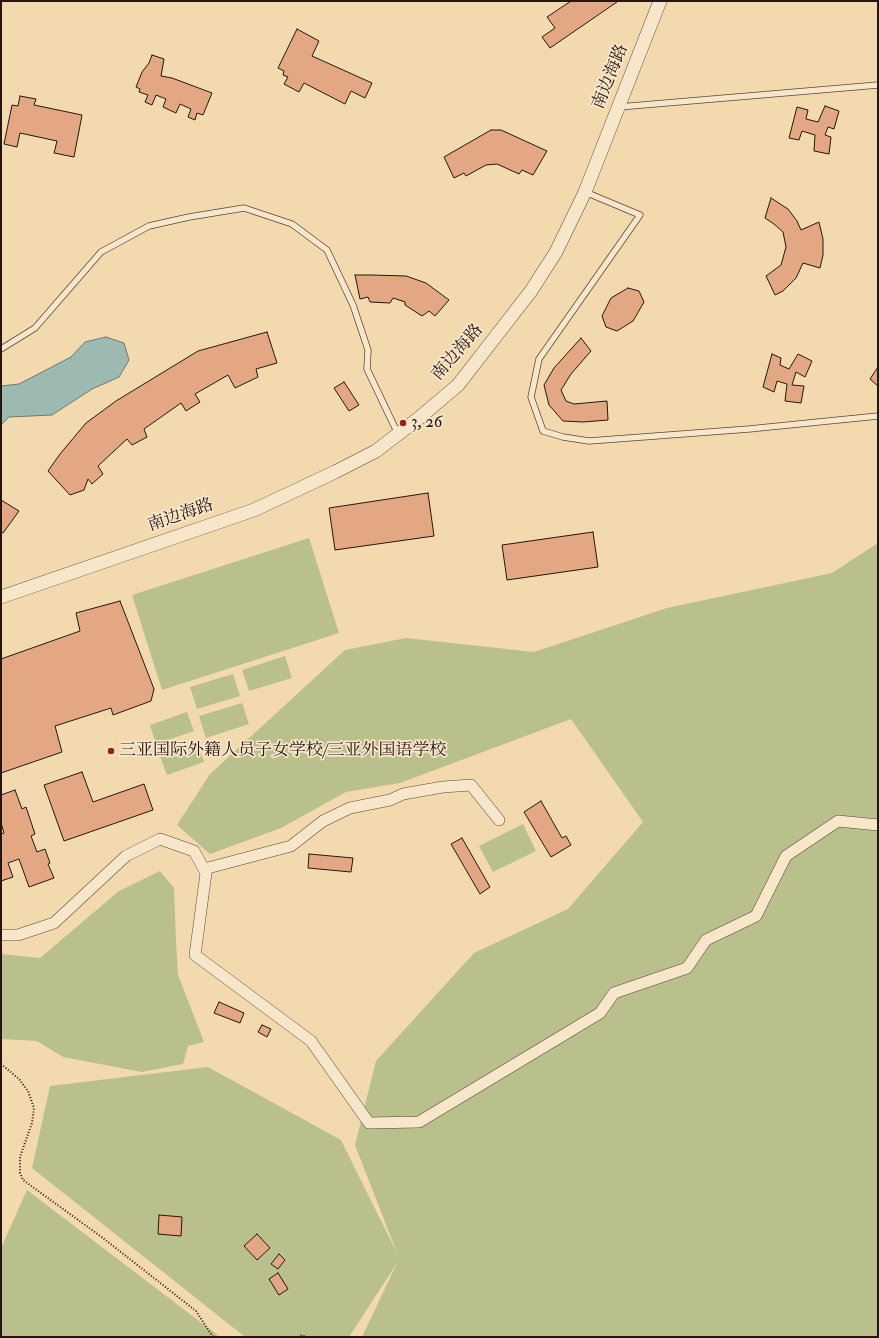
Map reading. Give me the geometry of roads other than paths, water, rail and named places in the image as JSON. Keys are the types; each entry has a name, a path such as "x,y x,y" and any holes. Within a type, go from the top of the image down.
{"street":[{"name":"南边海路","path":"1,597 254,510 376,451 458,385 531,291 556,252 585,192 660,1"},
{"path":"204,870 291,846 323,821 350,808 390,800 403,794 444,787 471,785 499,820"},
{"path":"1,935 18,935 54,923 126,856 160,839 194,851 206,873 195,955 311,1041 369,1123 419,1122 600,1013 614,993 686,968 706,940 756,916 786,856 838,821 878,825"}],"lane":[{"path":"618,107 878,85"},
{"path":"585,192 640,215 539,359 531,397 543,431 563,437 589,441 749,429 878,416"},
{"path":"1,349 35,328 101,252 148,226 244,208 292,224 327,250 353,305 368,350 367,369 398,434"}],"water":[{"path":"106,337 124,343 129,360 119,377 92,389 52,415 9,417 1,425 1,386 19,384 71,357 85,342"}],"place":[{"name":"3, 26","path":"403,423"},
{"name":"三亚国际外籍人员子女学校/三亚外国语学校","path":"111,751"}]}
